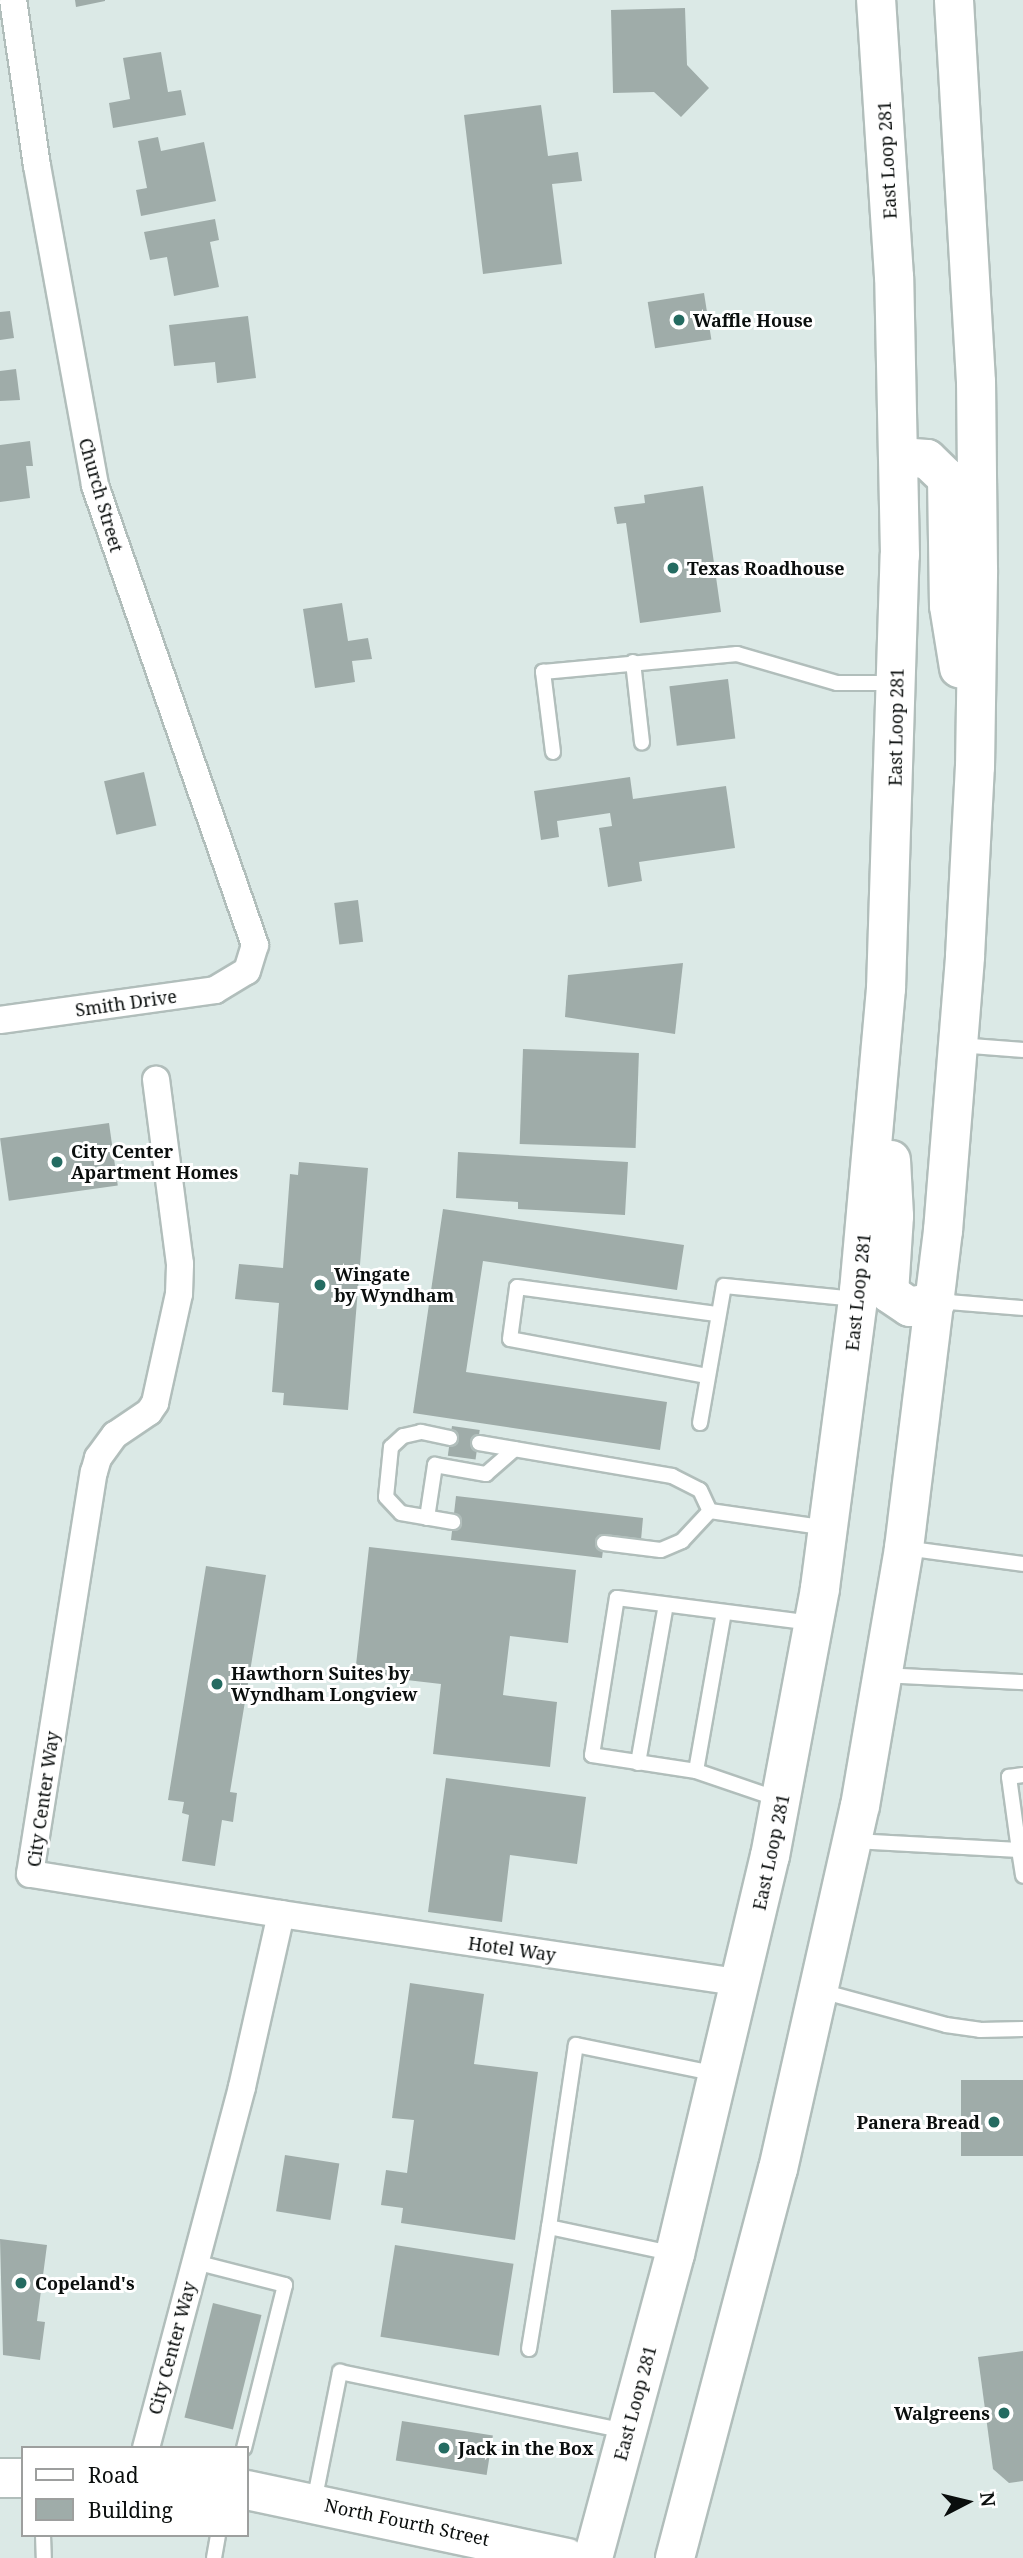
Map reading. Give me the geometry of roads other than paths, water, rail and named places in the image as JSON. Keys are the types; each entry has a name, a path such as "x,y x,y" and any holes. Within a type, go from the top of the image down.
{"main road":[{"name":"East Loop 281","path":"593,2558 675,2254 718,2074 743,1983 814,1623 829,1529 858,1299 883,1029 898,682 899,457 894,277 876,0"},
{"path":"675,2558 821,1991 853,1841 904,1548 936,1301 959,1045 975,767 976,382 954,0"},
{"path":"899,457 927,459 947,478 949,606 975,767"},
{"path":"883,1029 894,1216 888,1287 903,1305 936,1301"},
{"path":"0,2478 21,2478"},
{"name":"North Fourth Street","path":"248,2490 314,2502 567,2558"}],"street":[{"name":"Church Street","path":"13,0 37,166 95,485 253,938 253,958 247,971"},
{"name":"Smith Drive","path":"0,1020 215,990 247,971"},
{"name":"City Center Way","path":"147,2446 242,2087 281,1914 30,1874 94,1472 98,1458 115,1436 149,1412 155,1403 179,1294 180,1264 156,1080"},
{"name":"Hotel Way","path":"281,1914 743,1983"}],"lane":[{"path":"553,752 543,672 737,654 837,684 898,682"},
{"path":"633,662 642,742"},
{"path":"959,1045 1023,1050"},
{"path":"700,1423 724,1286 858,1299"},
{"path":"707,1376 510,1339 517,1287 719,1314"},
{"path":"936,1301 1023,1308"},
{"path":"450,1438 421,1432 403,1436 391,1447 386,1497 401,1513 453,1522"},
{"path":"478,1443 672,1476 700,1490 710,1511"},
{"path":"426,1518 435,1465 486,1474 515,1449"},
{"path":"710,1511 829,1529"},
{"path":"604,1543 661,1550 682,1541 710,1511"},
{"path":"904,1548 1023,1564"},
{"path":"781,1800 696,1771 592,1755 617,1598 814,1623"},
{"path":"639,1762 666,1605"},
{"path":"696,1771 724,1612"},
{"path":"883,1675 1023,1682"},
{"path":"1023,1775 1009,1777 1018,1813 1023,1876"},
{"path":"853,1841 1019,1850"},
{"path":"821,1991 946,2025 980,2030 1023,2029"},
{"path":"529,2349 576,2045 718,2074"},
{"path":"549,2227 675,2254"},
{"path":"195,2262 285,2284 244,2446"},
{"path":"314,2502 340,2372 627,2431"},
{"path":"43,2537 44,2558"},
{"path":"214,2558 218,2537"}],"place":[{"name":"Waffle House","path":"679,320"},
{"name":"Texas Roadhouse","path":"673,568"},
{"name":"City Center Apartment Homes","path":"57,1162"},
{"name":"Wingate by Wyndham","path":"320,1285"},
{"name":"Hawthorn Suites by Wyndham Longview","path":"217,1684"},
{"name":"Panera Bread","path":"994,2122"},
{"name":"Copeland's","path":"21,2283"},
{"name":"Walgreens","path":"1004,2413"},
{"name":"Jack in the Box","path":"444,2448"}]}
